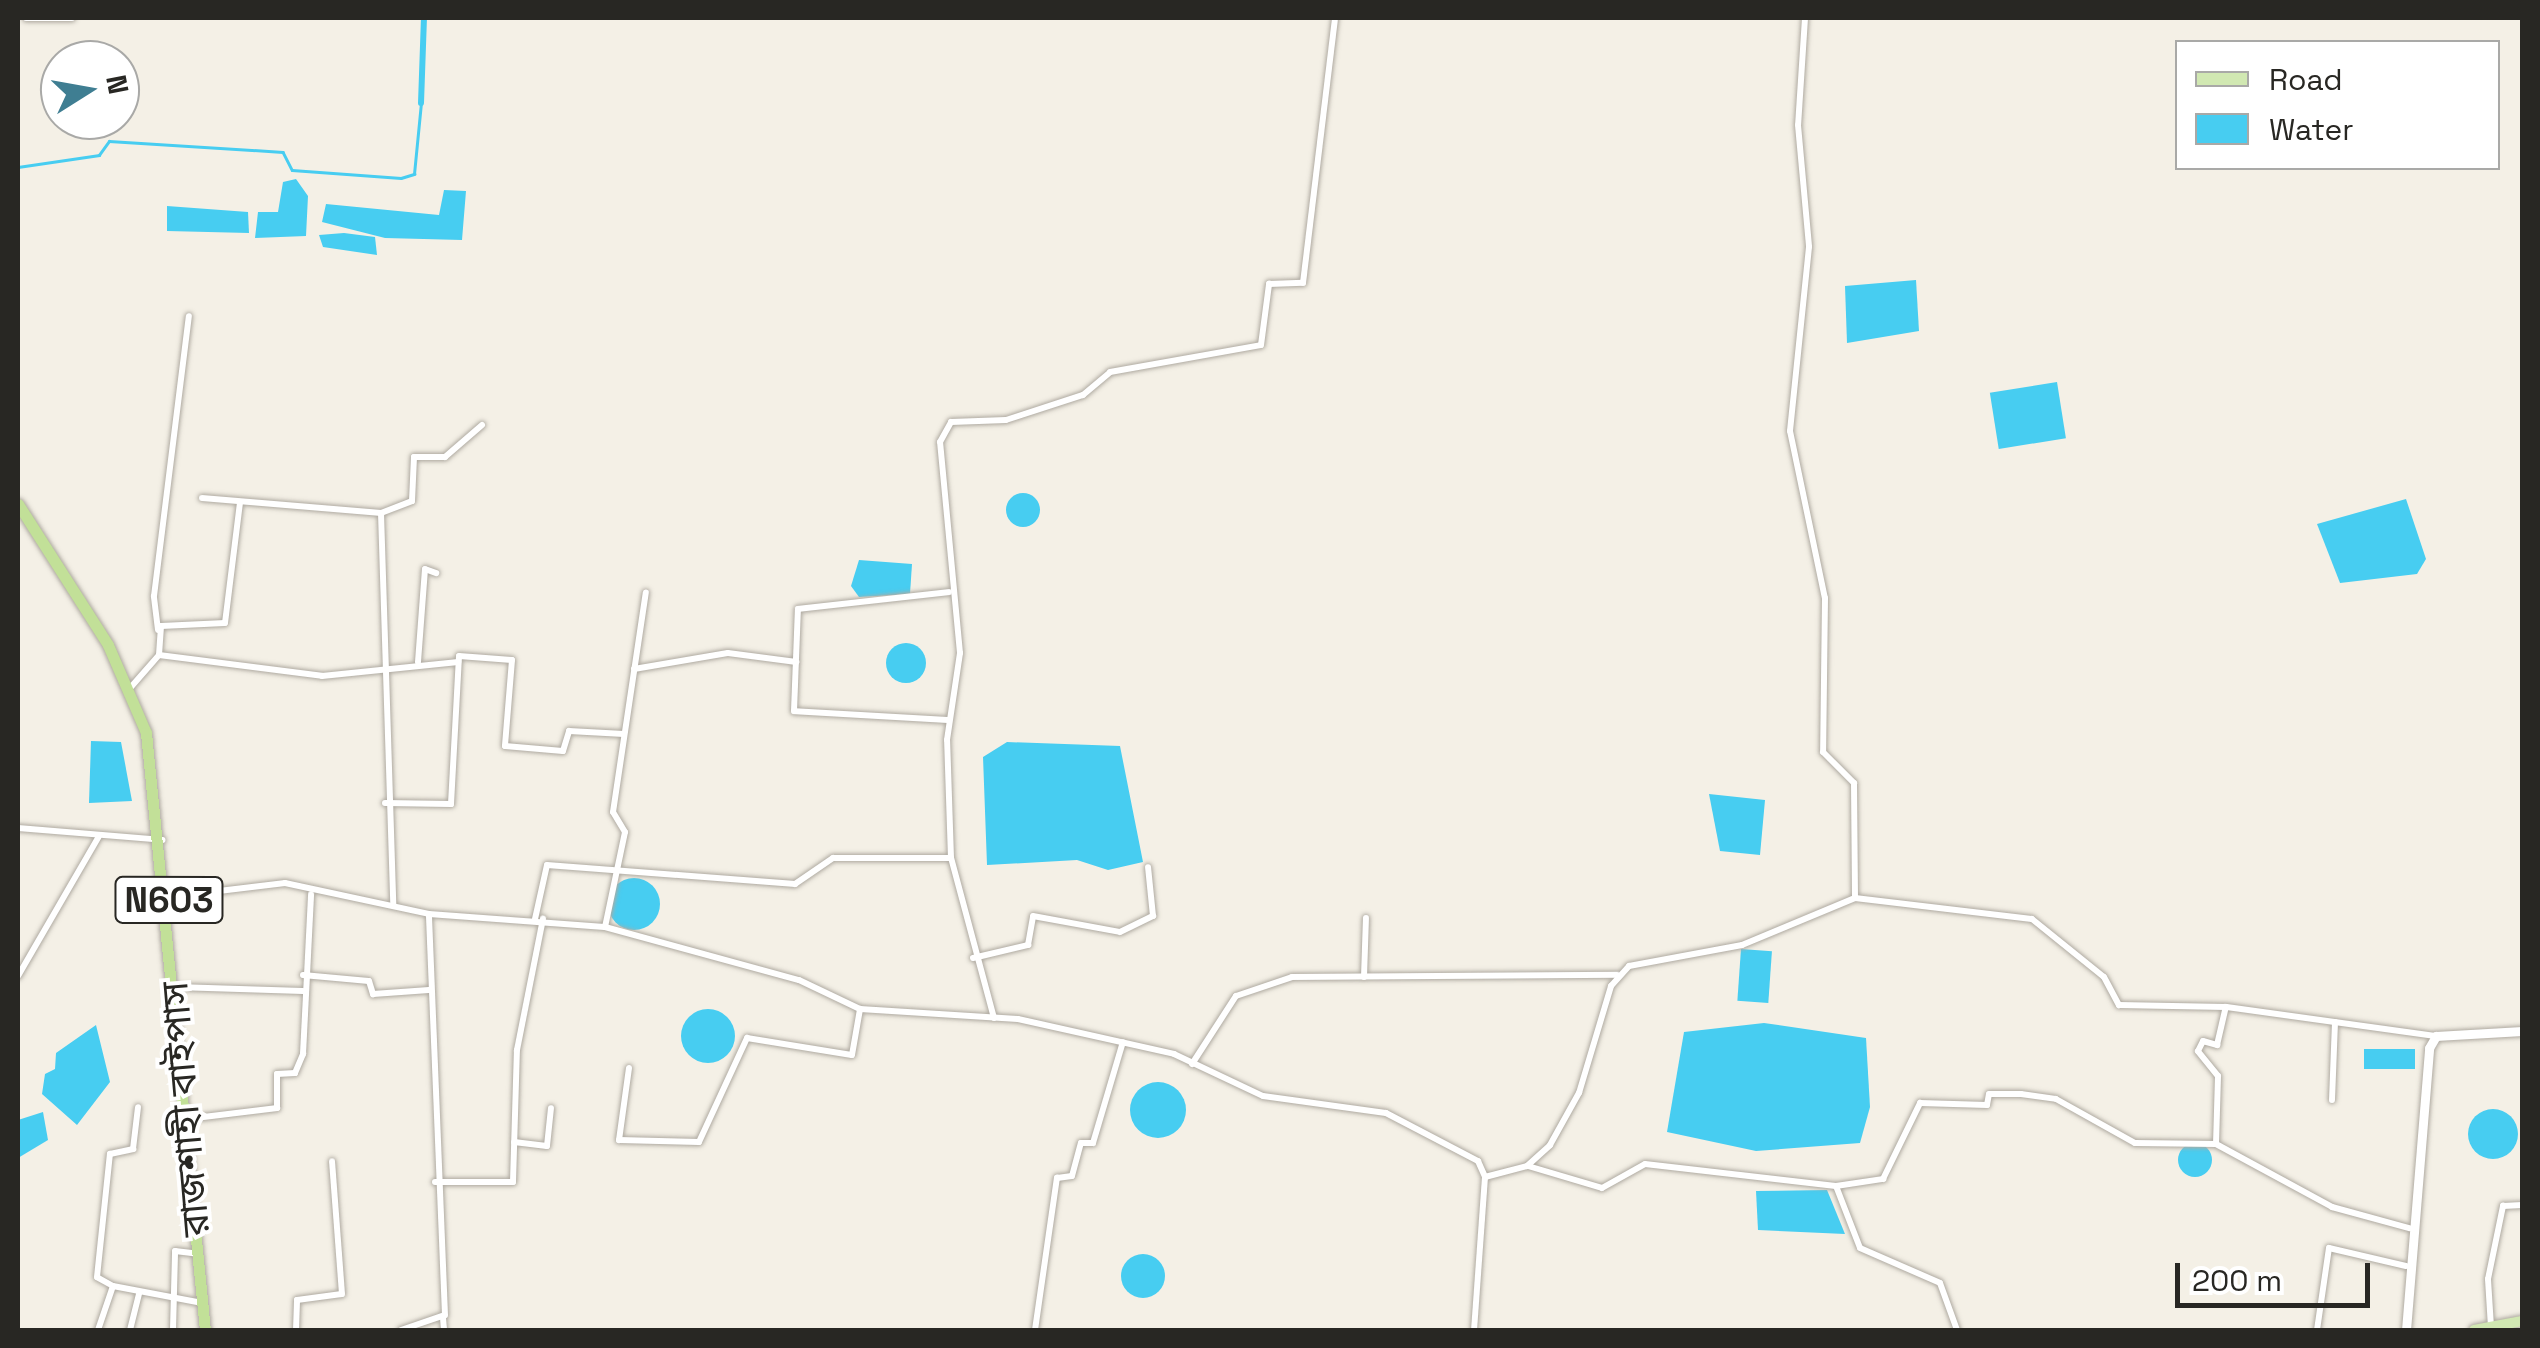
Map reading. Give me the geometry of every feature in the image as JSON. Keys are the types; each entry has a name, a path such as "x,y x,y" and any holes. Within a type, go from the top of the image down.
{"highway":[{"name":"রাজশাহী বাইপাস","path":"18,507 131,687 163,840 206,1330"}],"main road":[{"path":"2406,1330 2409,1228 2436,1036 2522,1032"},
{"path":"2474,1330 2522,1321"}],"street":[{"path":"26,18 72,18"},
{"path":"994,1018 974,958 950,858 949,720 960,688 939,474 951,422 1006,420 1082,395 1110,372 1140,363 1261,345 1268,284 1303,283 1335,18"},
{"path":"1805,18 1798,125 1809,247 1790,431 1825,598 1823,752 1854,782 1855,898"},
{"path":"131,687 159,655 154,596 189,316"},
{"path":"202,498 381,513 412,500 414,457 445,457 482,425"},
{"path":"158,630 224,623 240,502"},
{"path":"381,513 385,802 393,904"},
{"path":"418,662 425,569 436,573"},
{"path":"605,928 624,832 614,812 646,592"},
{"path":"949,592 917,602 807,603 798,610 794,710 949,720"},
{"path":"634,669 728,653 796,662"},
{"path":"159,655 266,673 383,674 418,662 512,660 505,746 563,751 568,731 624,734"},
{"path":"385,802 450,804 458,662"},
{"path":"18,828 163,840"},
{"path":"18,976 99,836"},
{"path":"435,1182 512,1182 517,1050 547,865 795,884 833,858 950,858"},
{"path":"974,958 1028,945 1033,916 1120,932 1153,916 1148,867"},
{"path":"169,897 261,882 311,894 393,904 429,914 539,919 605,928 799,980 860,1009 994,1018 1122,1042 1192,1064 1262,1096 1386,1113 1478,1161 1485,1177 1474,1330"},
{"path":"187,1120 277,1108 277,1074 295,1073 303,1054 303,975 311,894"},
{"path":"1192,1064 1236,996 1292,976 1617,975 1742,946 1855,898 2032,919 2104,977 2119,1004 2226,1007 2436,1036"},
{"path":"429,914 435,1182 444,1330"},
{"path":"1364,977 1366,918"},
{"path":"303,975 369,981 373,994 429,990"},
{"path":"1527,1166 1579,1093 1617,975"},
{"path":"176,987 303,991"},
{"path":"2216,1144 2218,1076 2198,1051 2203,1041 2217,1046 2226,1007"},
{"path":"629,1068 619,1140 700,1142 747,1038 852,1055 860,1009"},
{"path":"2332,1100 2334,1022"},
{"path":"1036,1330 1056,1178 1072,1176 1081,1143 1093,1143 1122,1042"},
{"path":"1485,1177 1527,1166 1602,1188 1645,1164 1836,1186 1882,1179 1920,1103 1987,1105 1989,1094 2056,1099 2135,1143 2216,1144 2332,1207 2409,1228"},
{"path":"138,1107 134,1148 110,1154 97,1277 113,1286 176,1302 203,1302"},
{"path":"514,1142 547,1146 551,1108"},
{"path":"296,1330 297,1300 342,1294 332,1161"},
{"path":"1836,1186 1860,1248 1940,1284 1958,1330"},
{"path":"2491,1328 2488,1279 2503,1206 2522,1205"},
{"path":"2317,1330 2328,1248 2406,1266"},
{"path":"173,1330 175,1251 198,1254"},
{"path":"98,1330 113,1286"},
{"path":"130,1330 139,1293"},
{"path":"401,1330 443,1318"}],"water":[{"path":"296,179 308,196 306,236 255,238 258,212 278,212 283,182"},
{"path":"444,190 466,191 462,240 385,238 322,222 326,204 439,215"},
{"path":"167,206 248,212 249,233 167,231"},
{"path":"319,235 375,237 377,255 323,247"},
{"path":"1916,280 1919,331 1847,343 1845,286"},
{"path":"2057,382 2066,438 1999,449 1990,393"},
{"path":"1023,493 1035,498 1040,510 1035,522 1023,527 1011,522 1006,510 1011,498"},
{"path":"2406,499 2426,559 2417,574 2340,583 2317,524"},
{"path":"859,560 912,564 910,594 859,597 851,586"},
{"path":"906,643 920,649 926,663 920,677 906,683 892,677 886,663 892,649"},
{"path":"91,741 121,742 132,801 89,803"},
{"path":"1007,742 1120,746 1143,862 1108,870 1077,860 987,865 983,757"},
{"path":"1709,794 1765,800 1760,855 1720,851"},
{"path":"634,878 652,886 660,904 652,922 634,930 616,922 608,904 616,886"},
{"path":"1741,949 1772,951 1768,1003 1737,1001"},
{"path":"708,1009 727,1017 735,1036 727,1055 708,1063 689,1055 681,1036 689,1017"},
{"path":"1764,1023 1866,1038 1870,1107 1860,1143 1756,1151 1667,1132 1684,1032"},
{"path":"96,1025 110,1082 77,1125 42,1094 45,1074 55,1069 56,1053"},
{"path":"2364,1049 2415,1049 2415,1069 2364,1069"},
{"path":"1158,1082 1178,1090 1186,1110 1178,1130 1158,1138 1138,1130 1130,1110 1138,1090"},
{"path":"2493,1109 2510,1117 2518,1134 2510,1151 2493,1159 2476,1151 2468,1134 2476,1117"},
{"path":"43,1112 48,1140 18,1158 18,1120"},
{"path":"2195,1143 2207,1148 2212,1160 2207,1172 2195,1177 2183,1172 2178,1160 2183,1148"},
{"path":"1827,1190 1845,1234 1758,1230 1756,1191"},
{"path":"1143,1254 1158,1261 1165,1276 1158,1291 1143,1298 1128,1291 1121,1276 1128,1261"}],"waterway":[{"path":"421,103 424,18"},
{"path":"18,167 99,155 109,141 283,152 292,170 401,178 414,174 421,103"}]}
